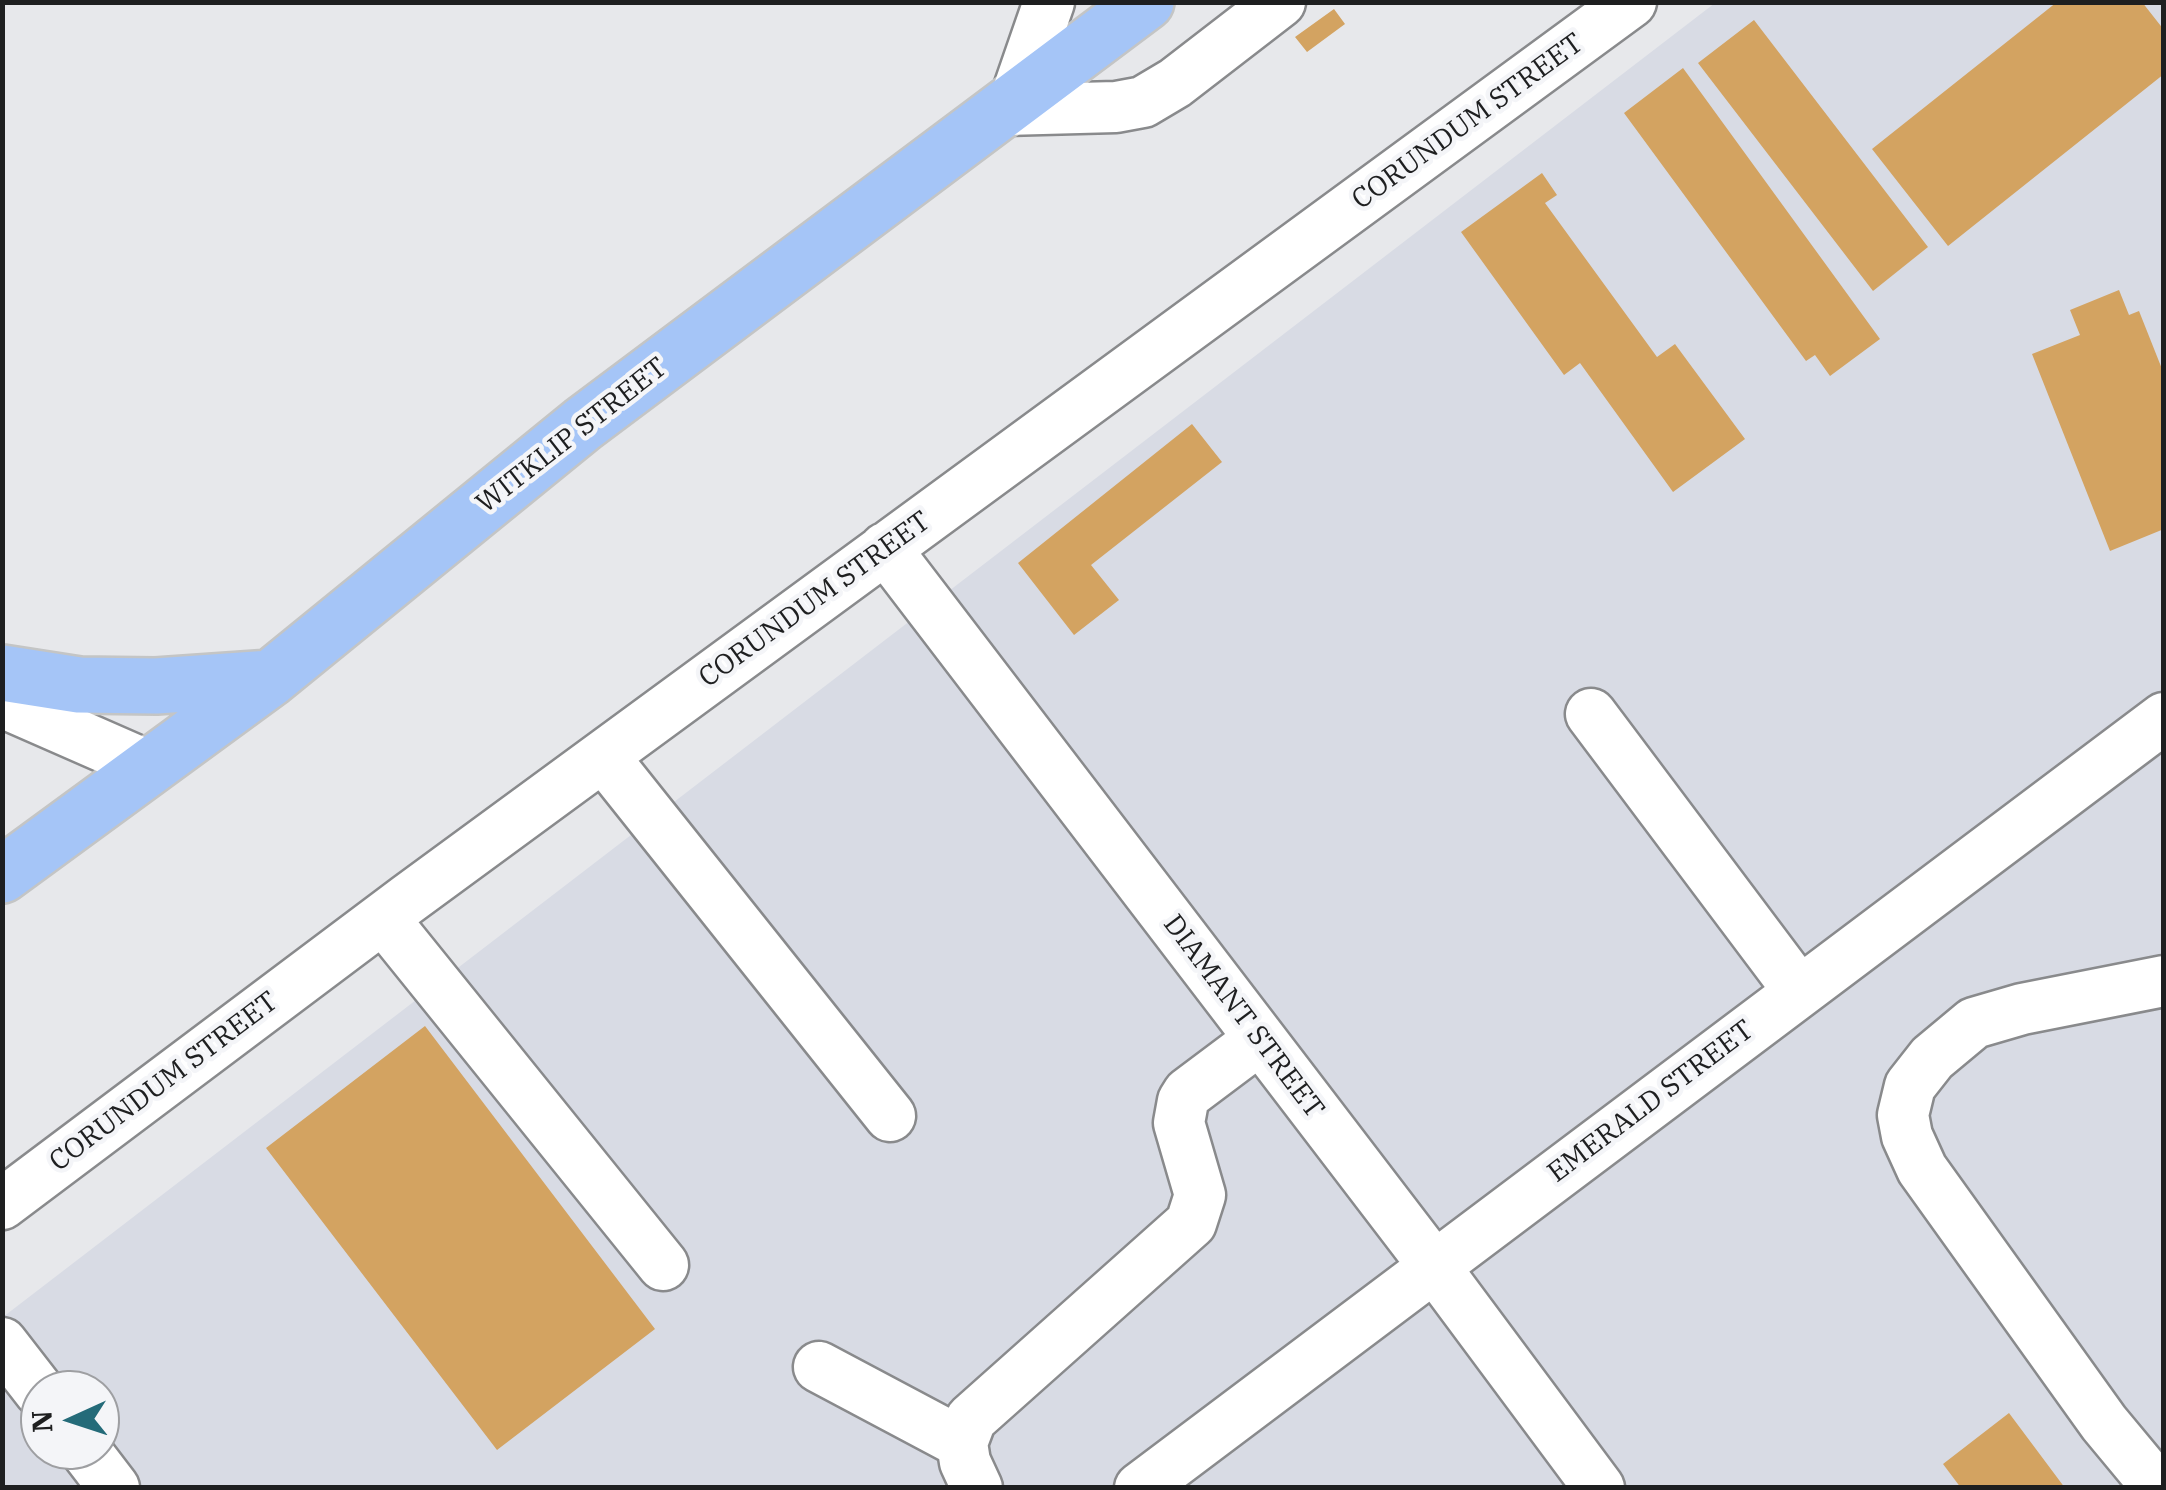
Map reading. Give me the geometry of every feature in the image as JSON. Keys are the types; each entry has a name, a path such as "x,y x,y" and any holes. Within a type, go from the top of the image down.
{"main road":[{"name":"WITKLIP STREET","path":"2,875 271,678 583,424 1146,2"},
{"path":"2,673 79,685 136,686 271,678"}],"street":[{"path":"1049,2 1009,107 1116,107 1143,102 1175,83 1280,2"},
{"name":"CORUNDUM STREET","path":"2,1204 383,918 1631,2"},
{"name":"DIAMANT STREET","path":"886,548 1599,1488"},
{"path":"2,702 148,766"},
{"path":"1591,714 1799,991"},
{"name":"EMERALD STREET","path":"1140,1488 2164,718"},
{"path":"603,756 890,1116"},
{"path":"383,918 663,1265"},
{"path":"2158,1488 2104,1423 1922,1169 1907,1136 1903,1115 1910,1086 1932,1058 1974,1023 2022,1009 2164,981"},
{"path":"970,1465 964,1431 970,1419 1191,1223 1200,1195 1179,1123 1183,1101 1188,1093 1260,1039"},
{"path":"2,1343 23,1370"},
{"path":"819,1368 970,1465"}],"shaded area":[{"path":"1715,3 2163,3 2163,1487 3,1488 3,1317"}],"building":[{"path":"2057,2 2142,2 2164,30 2164,74 1948,246 1872,149"},
{"path":"1334,9 1345,24 1307,52 1295,37"},
{"path":"1754,20 1928,247 1873,291 1698,63"},
{"path":"1683,68 1880,339 1830,376 1815,355 1806,361 1624,113"},
{"path":"1542,173 1557,195 1545,203 1657,357 1675,344 1745,439 1673,492 1580,363 1564,375 1461,232"},
{"path":"2119,290 2129,315 2139,311 2164,374 2164,529 2110,551 2032,354 2080,335 2070,310"},
{"path":"1192,424 1222,462 1091,565 1119,600 1074,635 1018,563"},
{"path":"425,1026 655,1329 497,1450 266,1148"},
{"path":"2009,1413 2065,1488 1961,1488 1943,1464"}]}
